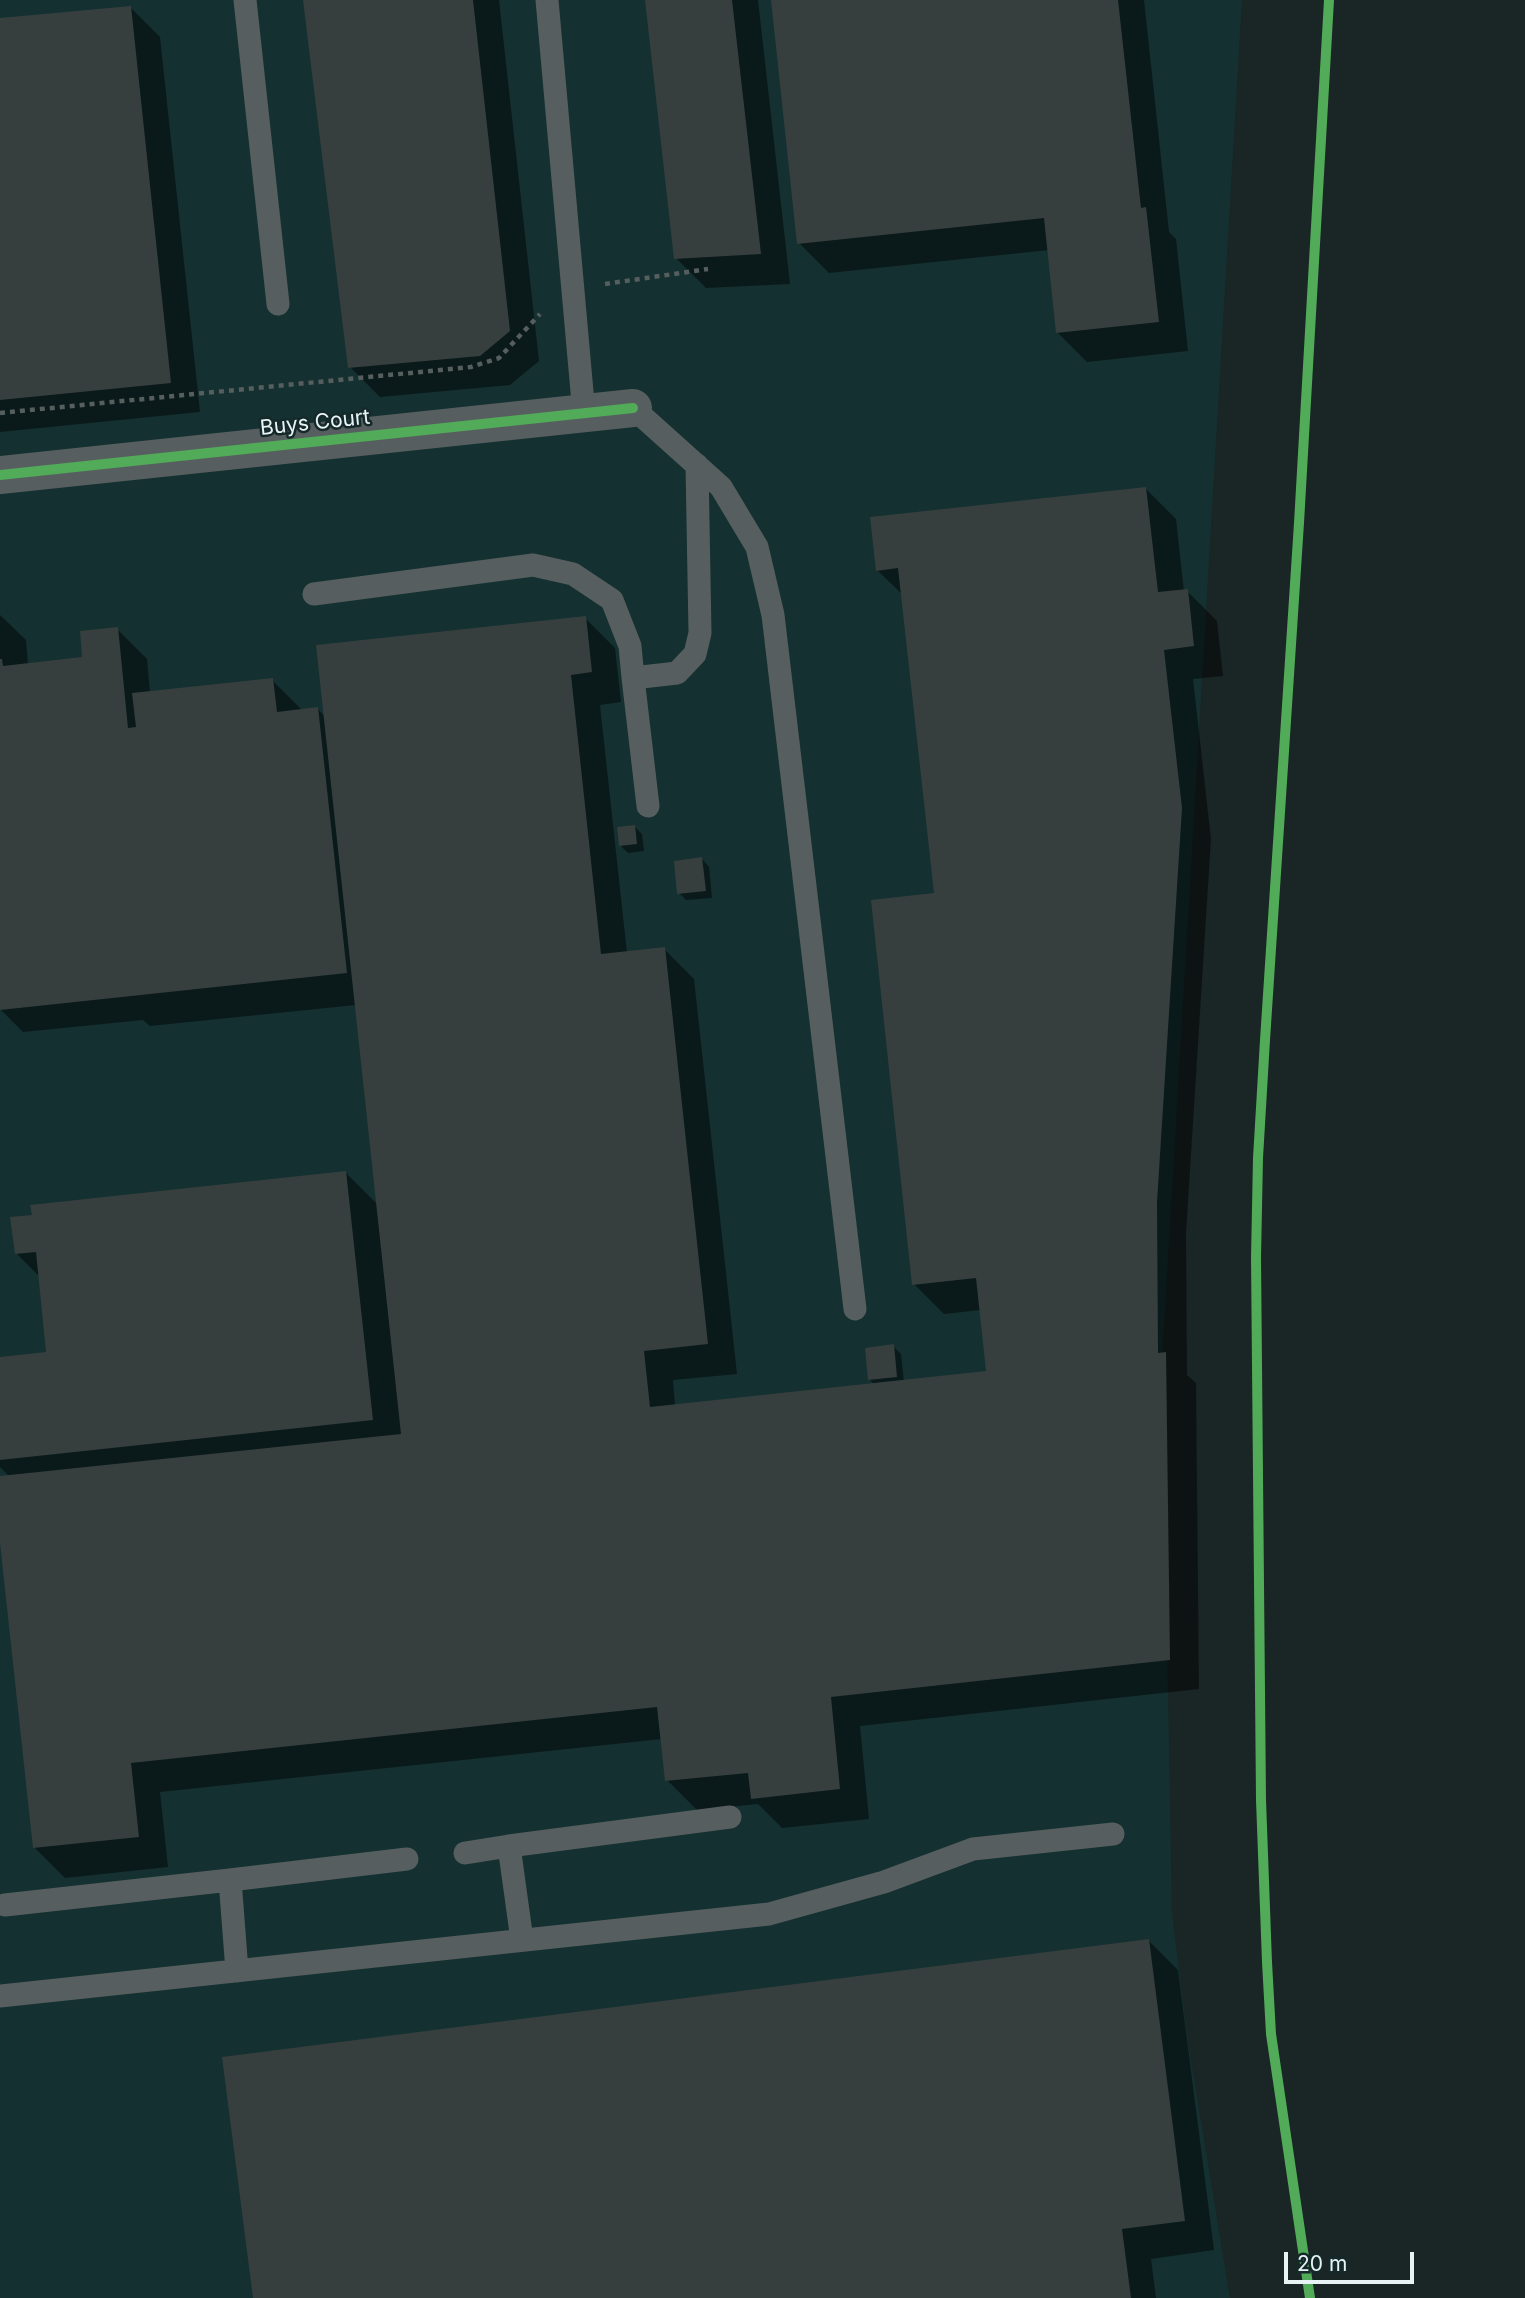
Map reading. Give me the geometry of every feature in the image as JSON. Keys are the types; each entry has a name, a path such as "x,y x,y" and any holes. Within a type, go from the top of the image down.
{"street":[{"name":"Buys Court","path":"0,475 634,408"}],"lane":[{"path":"245,0 278,304"},
{"path":"547,0 584,414"},
{"path":"634,408 720,487 757,547 773,615 855,1308"},
{"path":"633,678 677,673 695,654 699,633 697,465"},
{"path":"314,594 533,565 573,575 612,600 629,646 648,806"},
{"path":"465,1853 730,1817"},
{"path":"0,1996 769,1914 884,1882 973,1849 1113,1834"},
{"path":"509,1846 522,1940"},
{"path":"5,1905 407,1859"},
{"path":"230,1880 237,1970"}],"path":[{"path":"598,285 708,269"},
{"path":"0,413 471,367 499,358 543,311"}],"shaded area":[{"path":"0,0 1242,0 1162,1359 1172,1913 1188,2042 1230,2298 0,2298"}],"building":[{"path":"303,0 473,0 510,331 480,356 348,368"},
{"path":"645,0 732,0 761,254 674,259"},
{"path":"771,0 1118,0 1141,208 1146,207 1159,322 1056,333 1044,218 797,244"},
{"path":"131,6 171,383 0,400 0,18"},
{"path":"1146,487 1158,592 1188,589 1194,646 1164,650 1182,808 1157,1202 1158,1353 1166,1352 1170,1660 831,1697 840,1789 751,1799 748,1773 665,1781 657,1707 131,1763 139,1837 33,1848 0,1543 0,1476 401,1434 316,645 586,616 592,672 571,675 601,954 665,947 708,1344 644,1351 650,1407 986,1371 976,1278 912,1285 871,900 934,893 898,568 876,571 870,517"},
{"path":"118,627 128,728 136,727 132,693 273,678 277,712 318,707 347,973 0,1010 0,659 3,666 82,657 80,631"},
{"path":"635,825 637,844 619,846 617,827"},
{"path":"702,857 706,891 677,894 674,861"},
{"path":"346,1171 373,1420 0,1460 0,1357 46,1352 36,1252 15,1254 10,1217 32,1215 30,1205"},
{"path":"894,1344 897,1377 868,1380 865,1348"},
{"path":"1149,1939 1185,2221 1122,2229 1131,2298 253,2298 222,2057"}],"cycle path":[{"path":"1310,2298 1271,2034 1267,1962 1261,1800 1256,1257 1258,1158 1329,0"},
{"path":"0,475 633,408"}]}
